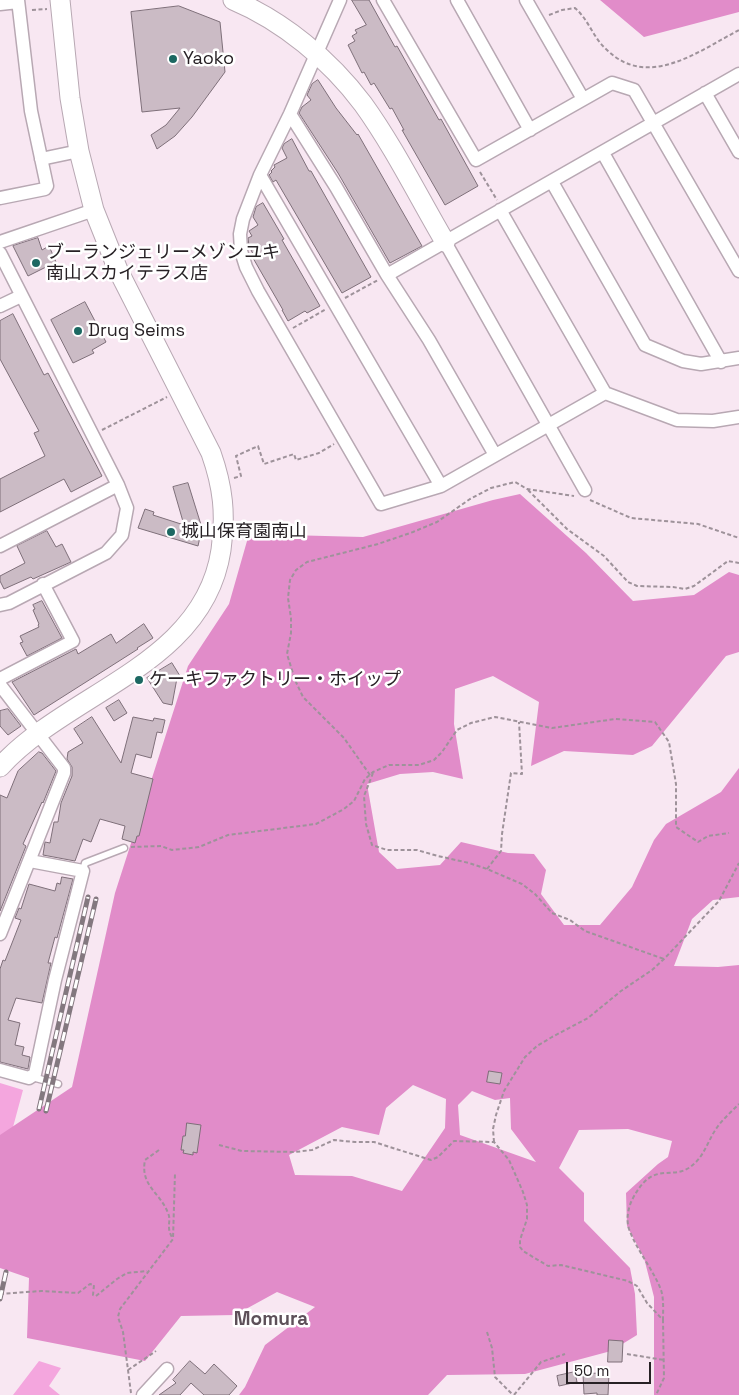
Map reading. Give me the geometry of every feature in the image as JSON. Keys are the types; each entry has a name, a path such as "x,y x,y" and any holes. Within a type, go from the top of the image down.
{"street":[{"path":"233,0 252,4 316,54 343,80 367,110 382,132 549,424 582,495"},
{"path":"340,0 290,114 260,175 243,219 240,234 241,252 246,267 381,504 441,486 605,393"},
{"path":"383,0 476,160 612,83 634,90 739,271"},
{"path":"457,0 530,130"},
{"path":"526,0 583,99"},
{"path":"0,4 19,4 31,111 47,186 46,189 0,198"},
{"path":"0,767 37,734 148,660 168,645 186,627 205,600 214,581 224,527 223,498 211,453 118,270 94,210 79,151 54,4"},
{"path":"386,276 739,74"},
{"path":"705,94 739,152"},
{"path":"290,114 336,186 386,276 430,340 495,455"},
{"path":"41,159 79,151"},
{"path":"603,153 721,362"},
{"path":"260,175 441,486"},
{"path":"552,182 645,345 683,361 701,364 739,358"},
{"path":"0,242 94,210"},
{"path":"500,210 605,393 677,420 713,421 739,417"},
{"path":"0,253 118,485 127,508 122,535 106,553 0,605"},
{"path":"0,306 21,296"},
{"path":"0,546 118,485"},
{"path":"0,679 73,641 43,584"},
{"path":"0,685 64,768 64,773 0,934"},
{"path":"0,1070 32,1077 36,1072 83,871 30,861"},
{"path":"143,1395 167,1369"}],"lane":[{"path":"83,871 85,863 124,848"},
{"path":"32,1077 58,1084"}],"path":[{"path":"19,4 54,4"},
{"path":"549,15 575,8 582,14 597,39 607,51 626,63 641,67 661,67 675,64 739,30"},
{"path":"476,160 500,210"},
{"path":"348,296 386,276"},
{"path":"301,323 327,309"},
{"path":"92,435 169,396"},
{"path":"232,479 241,476 236,456 258,446 264,464 294,454 296,460 319,453 342,438"},
{"path":"370,775 344,738 303,697 290,667 287,654 291,633 288,598 290,580 296,570 307,562 378,544 413,532 437,522 456,508 491,488 515,482 527,489 567,529 604,556 628,582 638,586 685,589 694,586 728,561 739,563"},
{"path":"527,489 582,495 631,518 698,524 739,538"},
{"path":"124,848 144,846 161,846 172,850 199,848 228,835 316,824 344,809 354,801 365,780 373,772 389,765 419,764 434,760 457,730 472,723 495,717 552,728 615,719 655,722 669,742 676,784 676,827 698,842 708,836 729,833"},
{"path":"487,869 501,851 511,773 522,774 519,722"},
{"path":"373,772 364,796 366,824 372,845 387,850 417,850 487,869 522,884 535,894 552,912 570,920 585,931 664,959"},
{"path":"663,1320 647,1303 637,1286 628,1281 561,1265 548,1266 523,1251 520,1247 520,1240 527,1219 525,1199 509,1160 494,1142 493,1129 504,1090 525,1057 536,1046 588,1018 621,991 652,970 719,900 739,863"},
{"path":"656,1395 664,1378 662,1292 629,1228 630,1204 643,1182 650,1176 661,1172 678,1173 686,1170 697,1161 716,1128 739,1104"},
{"path":"219,1146 242,1151 295,1152 312,1150 334,1140 374,1142 431,1160 451,1142 458,1140 494,1142"},
{"path":"159,1150 145,1160 143,1170 146,1179 169,1213 168,1231 173,1239"},
{"path":"132,1395 123,1332 118,1317 120,1309 173,1239 175,1172"},
{"path":"0,1294 41,1291 78,1293 90,1284 94,1285 93,1295 96,1296 127,1273 148,1271"},
{"path":"487,1332 492,1348 495,1377 514,1395 541,1362 565,1354"},
{"path":"128,1370 156,1351"},
{"path":"627,1354 664,1360"}],"shaded area":[{"path":"600,0 739,0 739,12 644,37"},
{"path":"520,494 586,553 633,601 694,595 729,572 739,575 739,652 726,656 652,746 633,755 564,751 531,766 539,702 493,676 455,689 454,724 463,779 433,772 400,774 367,784 379,852 397,869 440,865 461,842 508,853 534,854 546,870 541,894 564,925 600,925 632,887 654,840 666,824 721,792 739,768 739,897 713,900 692,919 674,966 718,967 739,965 739,1395 654,1395 654,1297 644,1258 627,1226 626,1193 668,1157 672,1141 628,1129 579,1130 559,1168 584,1193 584,1221 630,1268 635,1294 637,1335 611,1351 525,1374 447,1375 428,1395 239,1395 245,1387 265,1345 315,1307 277,1292 235,1315 181,1316 145,1361 27,1338 29,1278 0,1268 0,1135 72,1087 115,893 188,666 229,604 249,534 363,537","holes":["413,1085 446,1099 445,1128 402,1191 352,1176 295,1175 289,1155 342,1127 379,1135 386,1108","472,1091 495,1100 510,1098 511,1129 536,1162 460,1135 458,1105"]},
{"path":"0,1083 23,1090 2,1168 0,1167"},
{"path":"39,1361 61,1368 49,1386 60,1395 13,1395"}],"building":[{"path":"352,0 369,0 439,120 441,119 478,186 445,205 402,130 404,130 392,108 390,109 374,83 371,85 364,72 362,73 348,45 355,41 352,36 357,33 355,30 366,25"},
{"path":"179,6 220,22 225,72 192,117 175,136 157,149 151,135 166,125 180,108 142,112 131,12"},
{"path":"318,80 336,108 358,134 422,246 390,263 338,173 299,113 302,107 311,100 307,95 312,84"},
{"path":"292,139 371,277 342,293 276,180 273,182 269,175 275,167 274,165 287,158 282,148 284,144"},
{"path":"263,203 320,306 307,313 305,311 288,321 253,258 249,246 248,238 252,236 249,231 258,225 253,217 256,207"},
{"path":"38,238 42,250 49,246 56,262 28,276 13,246"},
{"path":"85,302 106,342 92,350 94,353 73,363 51,320"},
{"path":"13,314 44,375 48,373 102,476 71,492 64,479 0,512 0,479 45,456 34,433 39,431 0,359 0,321"},
{"path":"188,483 202,528 198,546 138,528 145,509 154,512 153,515 184,525 173,487"},
{"path":"47,531 56,547 62,544 71,562 33,579 31,577 4,589 0,576 25,563 17,546"},
{"path":"42,601 62,638 27,656 20,643 23,642 20,636 39,627 33,605"},
{"path":"144,624 153,638 34,715 12,682 76,649 78,654 111,634 116,643"},
{"path":"172,663 180,676 177,678 172,705 163,703 147,678"},
{"path":"119,700 127,713 114,721 106,708"},
{"path":"8,709 21,726 8,735 0,726 0,711"},
{"path":"92,717 121,763 133,717 153,721 154,718 165,720 162,733 157,732 151,758 136,754 131,773 153,779 139,836 137,836 135,843 122,839 125,826 100,819 91,842 83,839 75,861 43,855 45,842 50,843 54,822 58,822 61,803 72,776 72,767 67,759 68,752 83,743 74,729"},
{"path":"39,752 42,753 56,771 23,844 26,846 0,911 0,795 7,798 18,771"},
{"path":"62,877 73,879 48,963 51,963 42,1003 16,998 8,1020 20,1023 15,1045 24,1047 22,1055 30,1057 28,1069 0,1062 0,969 21,920 15,918 19,908 21,909 29,884 55,891 57,883 60,884"},
{"path":"489,1071 502,1073 500,1084 487,1082"},
{"path":"187,1123 201,1125 197,1153 193,1152 193,1155 183,1153 184,1150 181,1150"},
{"path":"609,1340 623,1341 622,1362 608,1362"},
{"path":"190,1361 205,1374 214,1364 237,1386 229,1395 204,1395 191,1383 180,1395 159,1395 176,1383 173,1380"},
{"path":"575,1372 577,1382 559,1386 557,1376"},
{"path":"609,1373 608,1395 597,1395 597,1393 584,1394 583,1374"}],"railway":[{"path":"39,1109 88,897"},
{"path":"46,1111 96,899"},
{"path":"0,1299 6,1272"}],"place":[{"name":"Yaoko","path":"173,59"},
{"name":"ブーランジェリーメゾンユキ 南山スカイテラス店","path":"36,263"},
{"name":"Drug Seims","path":"78,331"},
{"name":"城山保育園南山","path":"171,532"},
{"name":"ケーキファクトリー・ホイップ","path":"139,680"}],"district":[{"name":"Momura","path":"271,1320"}]}
